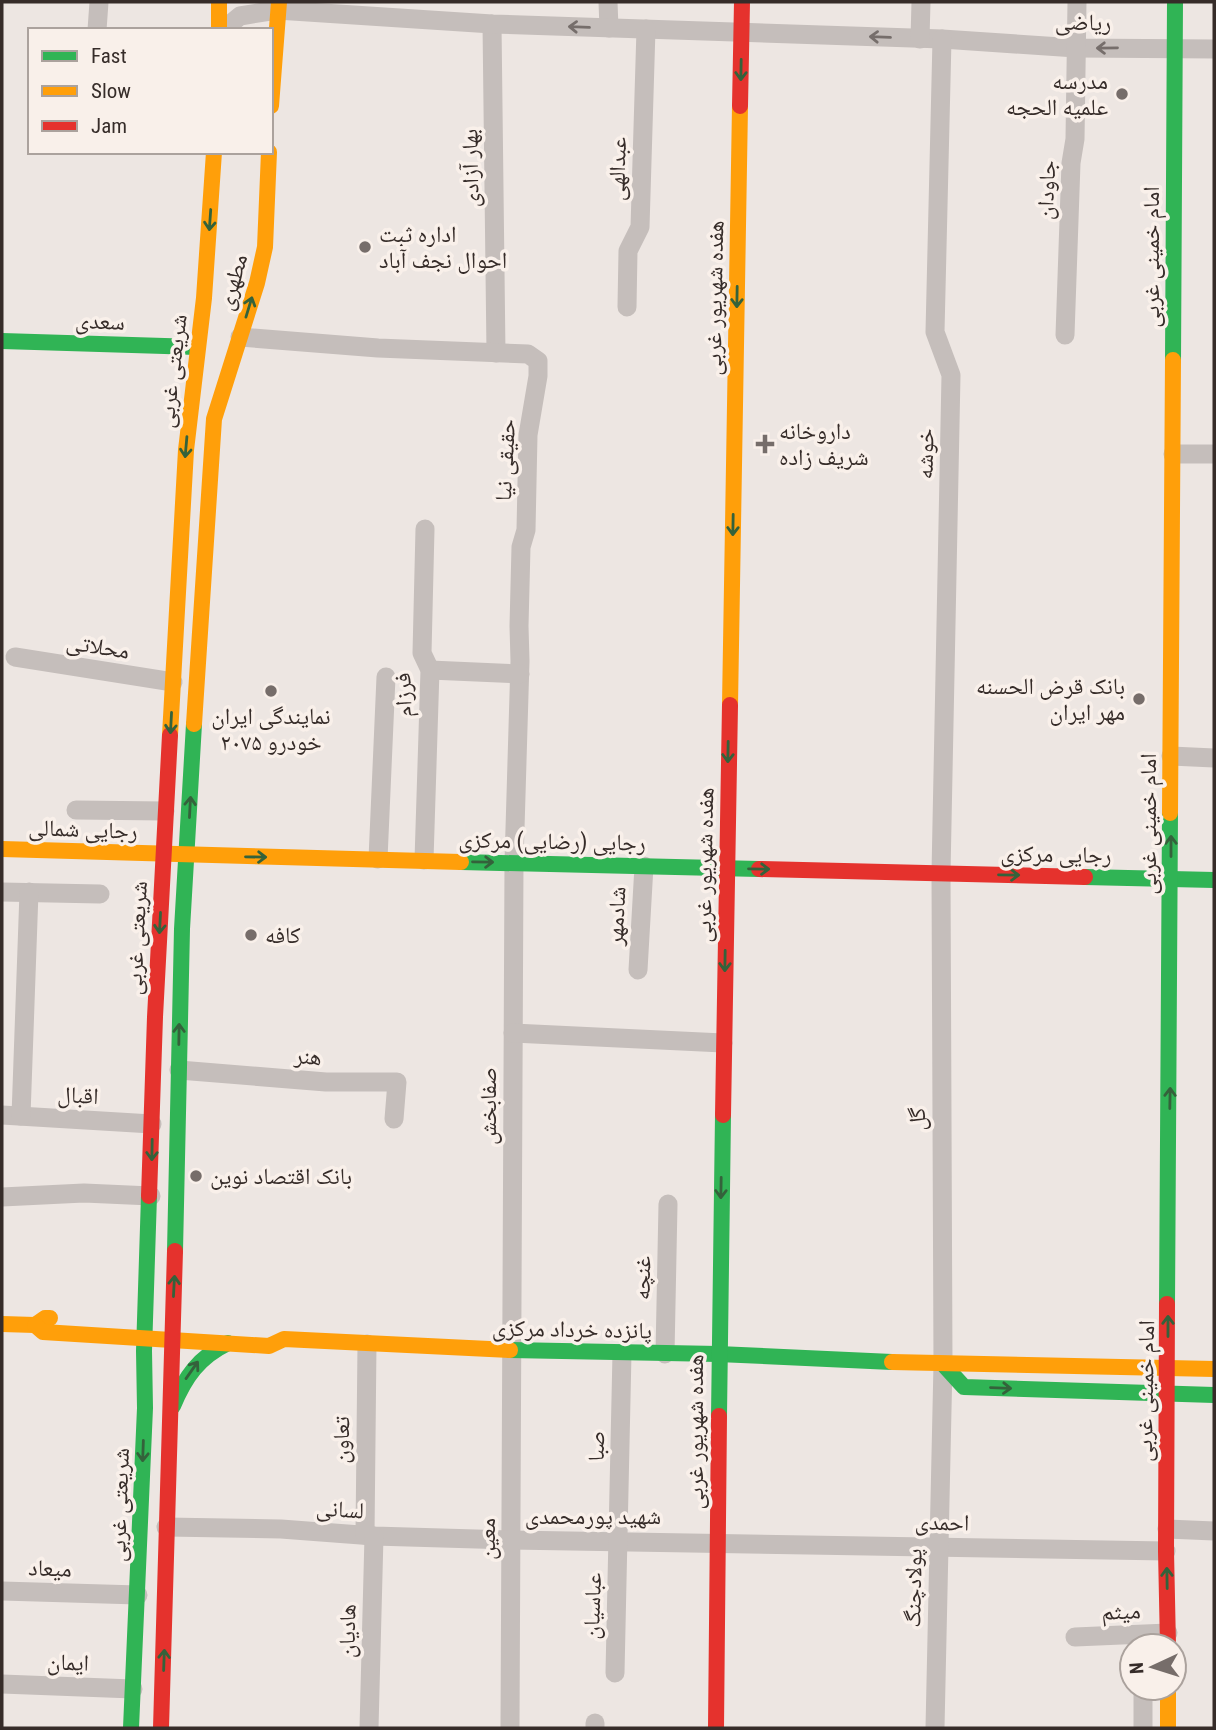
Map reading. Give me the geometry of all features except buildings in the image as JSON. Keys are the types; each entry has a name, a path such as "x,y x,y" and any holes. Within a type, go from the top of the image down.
{"main road":[{"path":"219,2 221,28"},
{"name":"هفده شهریور غربی","path":"716,1728 718,1354 742,2"},
{"name":"امام خمینی غربی","path":"1168,1632 1166,1551 1175,2"},
{"path":"273,76 276,30"},
{"name":"شریعتی غربی","path":"131,1728 145,1408 145,1337 140,1319 150,1196 165,811 186,450 204,298 214,154"},
{"name":"مطهری","path":"214,419 265,247 269,154"},
{"name":"سعدی","path":"2,341 197,347"},
{"name":"شریعتی غربی","path":"161,1728 172,1339 179,1320 181,929 214,419"},
{"name":"رجایی شمالی","path":"2,849 163,855"},
{"name":"رجایی (رضایی) مرکزی","path":"163,855 941,873"},
{"name":"رجایی مرکزی","path":"941,873 1214,880"},
{"path":"2,1324 35,1325 45,1318 84,1318"},
{"path":"140,1319 179,1320"},
{"name":"پانزده خرداد مرکزی","path":"35,1325 43,1332 269,1346 277,1334 367,1344 512,1350 718,1354 943,1364 1214,1369"},
{"path":"102,1334 126,1360 136,1376 145,1408"},
{"path":"170,1412 179,1390 199,1360 210,1351 228,1343"},
{"path":"943,1364 964,1387 1214,1395"},
{"path":"1168,1702 1168,1728"}],"street":[{"path":"97,28 99,2"},
{"path":"229,2 243,7 272,7"},
{"path":"608,2 609,28"},
{"path":"920,39 921,2"},
{"name":"جاودان","path":"1065,335 1071,163 1075,139 1077,2"},
{"path":"224,28 240,16 272,7"},
{"path":"272,7 276,30"},
{"name":"ریاضی","path":"272,7 415,10 492,24 942,39 1076,48 1214,49"},
{"name":"بهار آزادی","path":"492,24 496,353"},
{"name":"عبدالهی","path":"627,307 628,251 640,227 646,29"},
{"name":"خوشه","path":"941,873 951,375 935,332 942,39"},
{"name":"حقیقی نیا","path":"240,337 378,348 528,354 538,361 528,435 526,530 521,547 514,862"},
{"path":"1173,454 1214,454"},
{"name":"فرزام","path":"424,860 430,670 422,653 425,529"},
{"name":"محلاتی","path":"15,657 173,682"},
{"path":"430,670 520,674"},
{"path":"378,859 386,677"},
{"path":"1171,756 1214,758"},
{"path":"76,810 165,811"},
{"name":"صفابخش","path":"512,1350 514,862"},
{"name":"شادمهر","path":"638,970 644,866"},
{"name":"گل","path":"941,873 943,1364"},
{"path":"2,891 100,894"},
{"path":"11,1115 29,892"},
{"path":"513,1033 723,1043"},
{"name":"هنر","path":"179,1069 326,1082 397,1082 394,1119"},
{"name":"اقبال","path":"11,1115 152,1124"},
{"path":"2,1197 84,1193 150,1196"},
{"name":"غنچه","path":"665,1353 668,1204"},
{"name":"تعاون","path":"367,1344 369,1536"},
{"name":"معین","path":"510,1728 512,1350"},
{"name":"صبا","path":"619,1540 622,1353"},
{"name":"پولادچنگ","path":"934,1728 943,1364"},
{"name":"لسانی","path":"166,1527 281,1529 369,1536 511,1541"},
{"path":"1167,1529 1214,1531"},
{"name":"هادیان","path":"369,1536 369,1728"},
{"name":"عباسیان","path":"615,1673 619,1540"},
{"name":"شهید پورمحمدی","path":"511,1541 717,1542"},
{"name":"احمدی","path":"717,1542 1166,1551"},
{"name":"میعاد","path":"2,1591 138,1595"},
{"name":"میثم","path":"1075,1637 1118,1639"},
{"name":"ایمان","path":"2,1684 133,1689"},
{"path":"1143,1702 1143,1728"}],"traffic: fast":[{"path":"1173,360 1175,2"},
{"path":"2,341 197,347"},
{"path":"175,1251 182,929 194,724"},
{"path":"1167,1304 1170,813"},
{"path":"461,862 759,869"},
{"path":"1085,877 1214,880"},
{"path":"719,1416 723,1115"},
{"path":"131,1728 145,1408 149,1196"},
{"path":"173,1406 194,1369 201,1361 228,1343"},
{"path":"510,1350 718,1354 892,1362"},
{"path":"943,1364 964,1387 1214,1395"}],"traffic: slow":[{"path":"219,2 219,28"},
{"path":"273,80 279,2"},
{"path":"730,705 740,106"},
{"path":"170,735 186,450 204,298 214,154"},
{"path":"194,724 214,419 257,283 265,247 269,154"},
{"path":"1170,813 1173,360"},
{"path":"2,849 461,862"},
{"path":"2,1324 35,1325 45,1318 50,1318"},
{"path":"35,1325 43,1332 269,1346 284,1339 510,1350"},
{"path":"892,1362 1214,1369"},
{"path":"1168,1702 1168,1728"}],"traffic: jam":[{"path":"740,106 742,2"},
{"path":"723,1115 730,705"},
{"path":"149,1196 155,1017 170,735"},
{"path":"759,869 1085,877"},
{"path":"161,1728 175,1251"},
{"path":"1167,1304 1168,1632"},
{"path":"716,1728 719,1416"}],"place":[{"name":"مدرسه علمیه الحجه","path":"1122,94"},
{"name":"اداره ثبت احوال نجف آباد","path":"365,247"},
{"name":"داروخانه شریف زاده","path":"765,444"},
{"name":"نمایندگی ایران خودرو ۲۰۷۵","path":"271,691"},
{"name":"بانک قرض الحسنه مهر ایران","path":"1139,699"},
{"name":"کافه","path":"251,935"},
{"name":"بانک اقتصاد نوین","path":"196,1176"}]}
